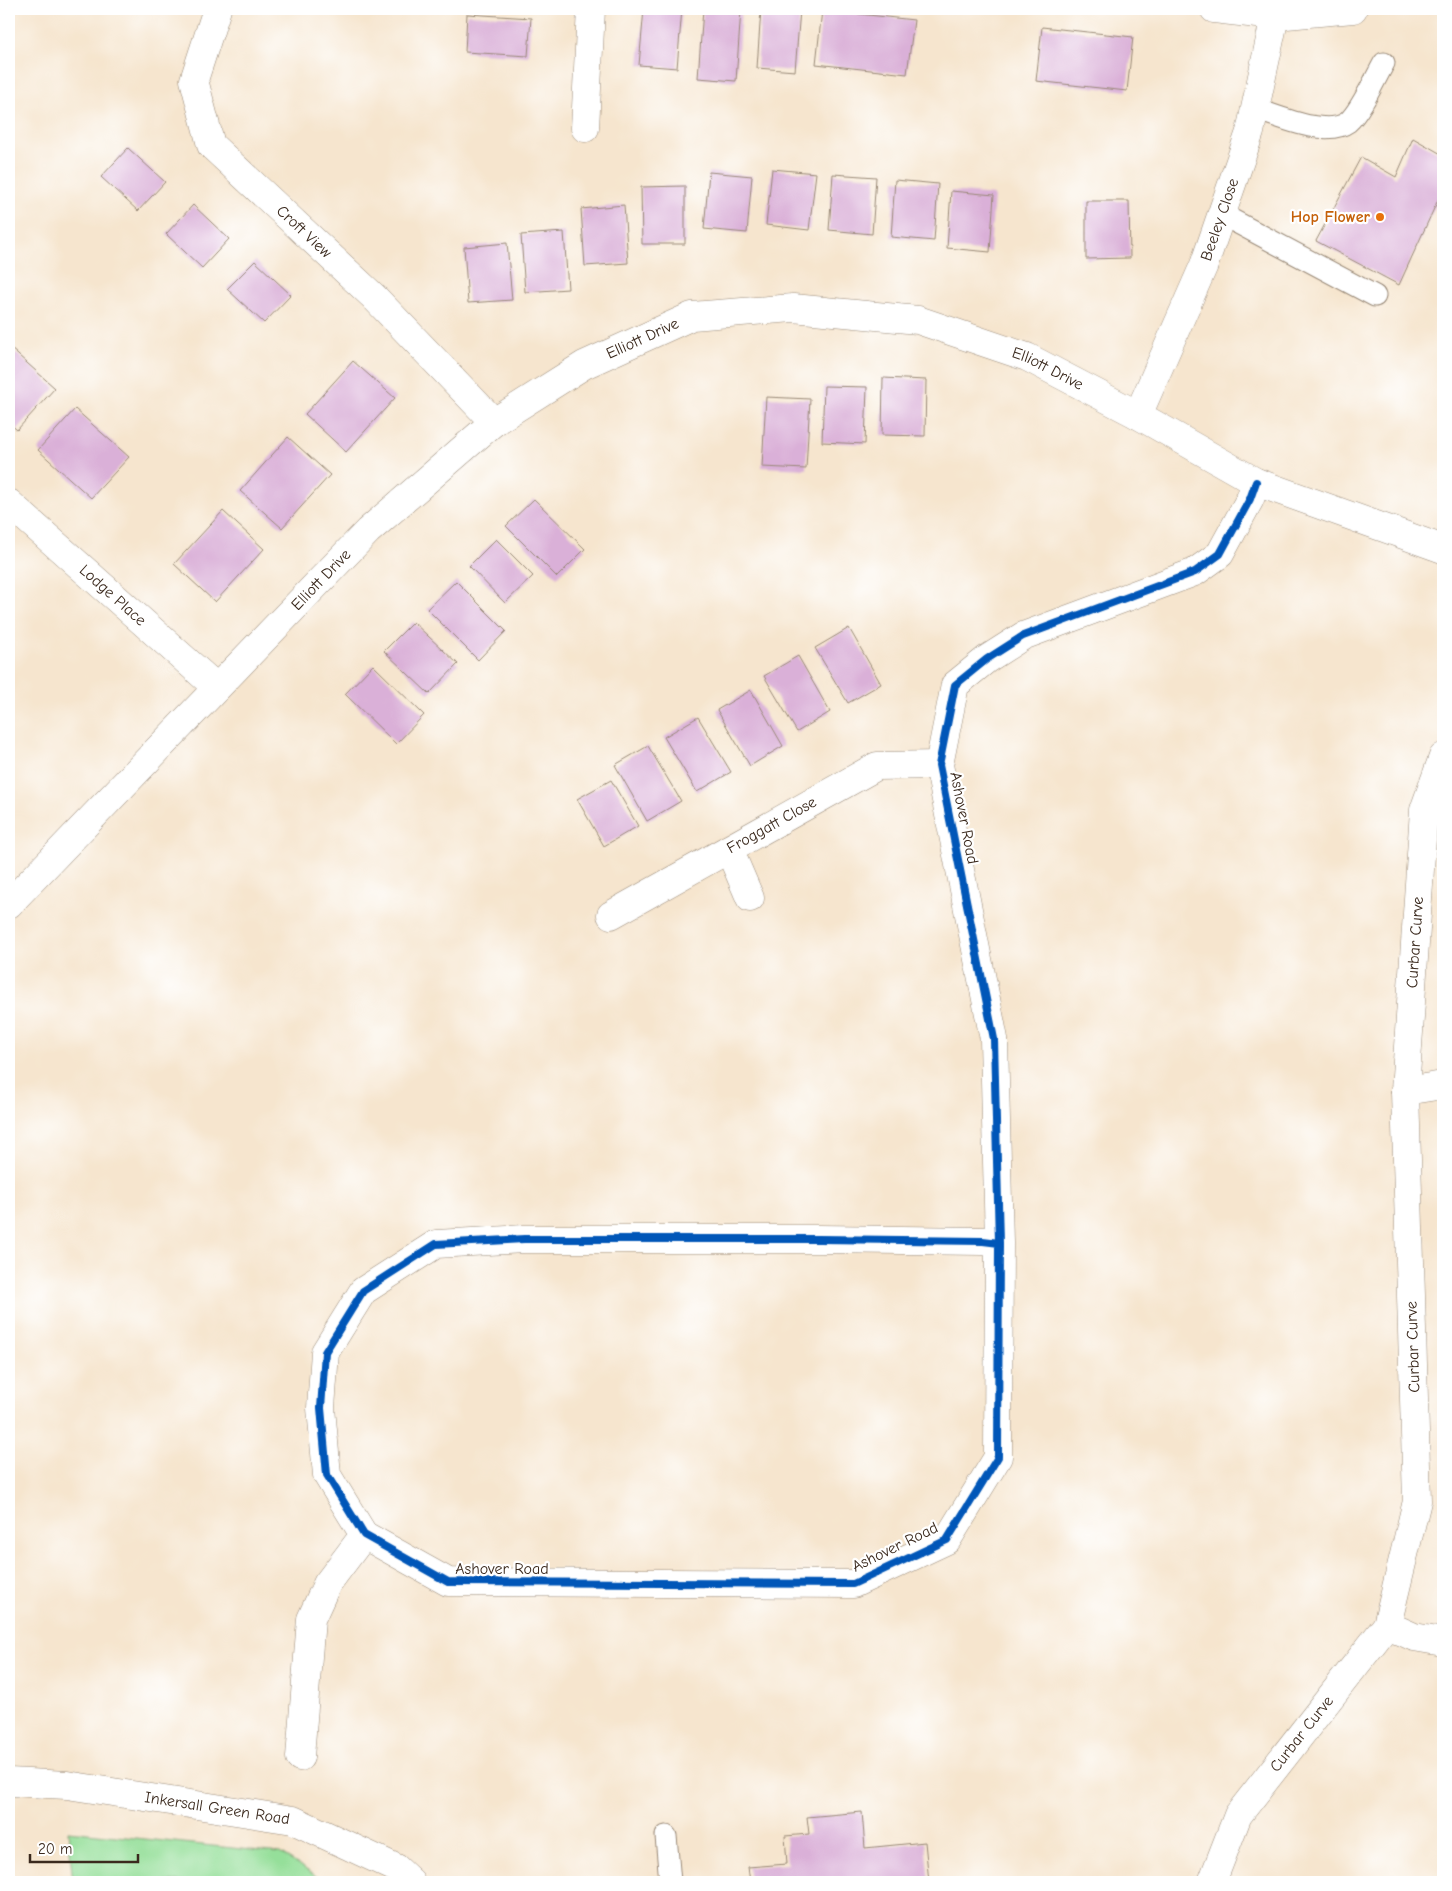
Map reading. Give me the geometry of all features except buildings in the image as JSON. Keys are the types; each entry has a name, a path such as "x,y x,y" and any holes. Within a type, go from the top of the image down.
{"street":[{"name":"Croft View","path":"217,9 194,80 211,145 374,296 494,422"},
{"path":"585,128 591,9"},
{"path":"1214,9 1275,16 1353,9"},
{"name":"Beeley Close","path":"1138,415 1204,265 1250,132 1275,16"},
{"name":"Elliott Drive","path":"9,904 368,531 494,422 584,365 692,316 793,308 918,320 1027,358 1138,415 1256,482 1443,549"},
{"name":"Ashover Road","path":"999,1243 983,1241 819,1239 524,1239 436,1244 363,1291 325,1352 321,1408 327,1475 364,1535 448,1582 853,1584 947,1540 998,1457 999,1243 994,1039 940,765 955,685 988,659 1023,636 1195,572 1220,554 1250,499 1256,482"},
{"name":"Lodge Place","path":"9,503 216,687"},
{"name":"Curbar Curve","path":"1212,1882 1238,1815 1388,1625 1417,1501 1405,1091 1424,810 1443,757"},
{"name":"Froggatt Close","path":"611,915 878,766 940,765"},
{"path":"729,849 750,898"},
{"path":"1405,1091 1443,1085"},
{"path":"300,1757 311,1620 327,1584 364,1535"},
{"path":"1388,1625 1414,1636 1443,1642"},
{"name":"Inkersall Green Road","path":"9,1782 68,1785 293,1820 396,1868 410,1882"}],"lane":[{"path":"1255,109 1314,127 1337,127 1348,121 1355,113 1384,63"},
{"path":"1221,214 1375,296"},
{"path":"666,1836 670,1882"}],"green space":[{"path":"68,1831 280,1853 325,1882 73,1882"}],"cycle path":[{"path":"999,1243 983,1241 819,1239 524,1239 436,1244 363,1291 325,1352 321,1408 327,1475 364,1535 448,1582 853,1584 947,1540 998,1457 999,1243 994,1039 939,765 955,685 987,659 1023,636 1195,572 1220,554 1250,499 1256,482"}],"place":[{"name":"Hop Flower","path":"1380,217"}]}
